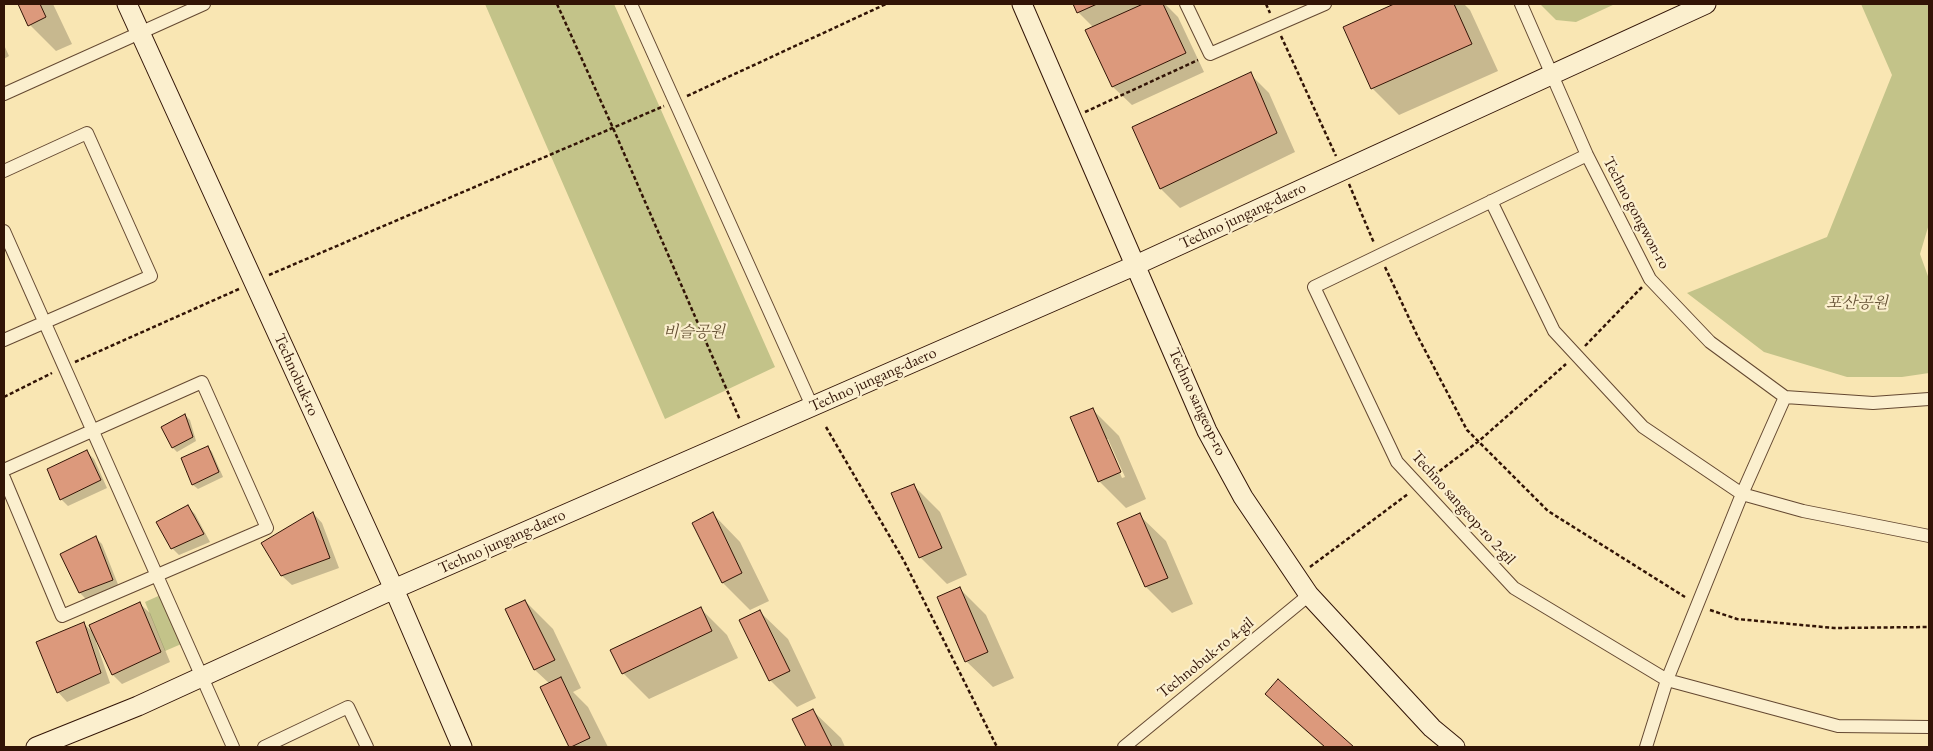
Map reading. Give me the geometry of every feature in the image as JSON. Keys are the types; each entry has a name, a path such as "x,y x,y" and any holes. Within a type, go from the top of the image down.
{"main road":[{"name":"Technobuk-ro","path":"127,4 394,590 462,747"},
{"name":"Techno sangeop-ro","path":"1022,4 1207,431 1243,496 1309,595 1432,728 1455,747"},
{"name":"Techno jungang-daero","path":"36,747 138,706 394,590 1136,265 1551,73 1706,4"}],"street":[{"path":"4,94 204,4"},
{"path":"631,4 812,406"},
{"path":"1186,4 1210,54 1325,4"},
{"name":"Techno gongwon-ro","path":"1521,4 1587,155 1650,279 1710,342 1785,397"},
{"path":"4,171 87,133 151,276 4,340"},
{"path":"1380,256 1587,155"},
{"path":"1491,201 1554,331 1644,427 1742,494 1803,511 1929,536"},
{"path":"4,231 233,747"},
{"name":"Techno sangeop-ro 2-gil","path":"1380,256 1314,287 1397,462 1514,588 1667,680 1838,726 1929,727"},
{"path":"4,470 202,382 266,528 62,616 4,478"},
{"path":"1646,747 1667,680 1742,494 1785,397 1873,403 1929,399"},
{"name":"Technobuk-ro 4-gil","path":"1124,747 1309,595"},
{"path":"264,747 348,707 367,747"}],"path":[{"path":"556,4 613,128 747,435"},
{"path":"4,396 254,282 675,101 886,4"},
{"path":"1266,4 1274,21"},
{"path":"1278,30 1417,335 1467,430 1548,510 1697,605 1737,619 1834,628 1929,627"},
{"path":"1072,118 1210,54"},
{"path":"1297,577 1478,441 1576,355 1650,279"},
{"path":"826,427 904,561 997,747"}],"green space":[{"name":"비슬공원","path":"485,4 614,4 775,367 665,419"},
{"path":"1540,4 1615,4 1576,22 1556,20"},
{"name":"포산공원","path":"1861,4 1929,4 1929,224 1920,254 1929,279 1929,373 1902,377 1847,377 1764,352 1687,293 1827,237 1892,75"},
{"path":"165,593 186,642 165,651 145,602"}],"building":[{"path":"18,4 40,4 46,17 28,26"},
{"path":"1073,4 1097,4 1077,13"},
{"path":"1143,4 1163,4 1186,53 1112,87 1085,30"},
{"path":"1394,4 1454,4 1472,44 1371,89 1343,27"},
{"path":"1251,72 1277,133 1160,189 1132,127"},
{"path":"1093,408 1121,472 1098,482 1070,417"},
{"path":"185,414 193,437 172,448 161,427"},
{"path":"208,446 219,472 192,485 181,458"},
{"path":"87,450 101,480 60,500 47,469"},
{"path":"914,484 942,548 919,558 891,493"},
{"path":"188,505 204,534 171,549 156,522"},
{"path":"313,512 330,558 281,576 261,543"},
{"path":"713,512 742,573 722,583 692,523"},
{"path":"1140,513 1168,578 1145,587 1117,523"},
{"path":"96,536 113,580 79,593 60,554"},
{"path":"960,587 988,652 965,662 937,597"},
{"path":"525,600 555,660 534,670 505,609"},
{"path":"140,602 161,652 112,675 89,625"},
{"path":"701,607 712,631 622,674 610,650"},
{"path":"760,610 790,671 769,681 739,620"},
{"path":"84,622 101,673 57,693 36,642"},
{"path":"561,677 590,738 571,747 569,747 540,687"},
{"path":"1278,679 1354,747 1325,747 1265,694"},
{"path":"813,709 832,747 806,747 792,719"}]}
